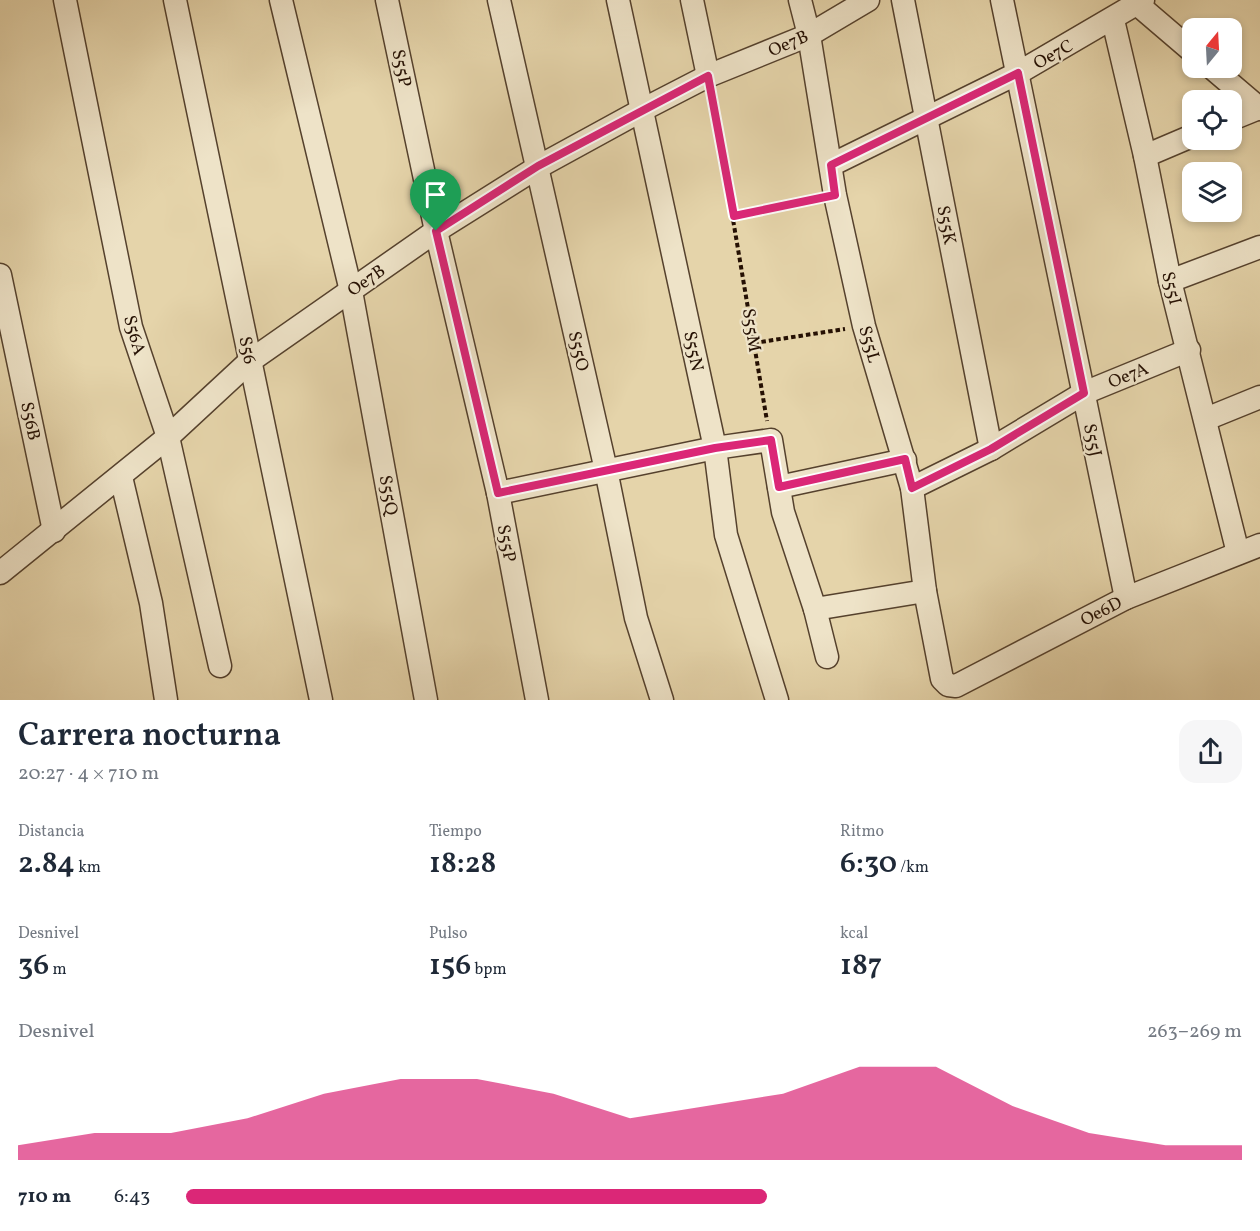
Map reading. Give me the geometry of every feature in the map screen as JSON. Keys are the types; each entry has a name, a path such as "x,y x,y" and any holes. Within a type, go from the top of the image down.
{"street":[{"name":"S56A","path":"64,0 132,327 168,437 220,666"},
{"name":"S56","path":"175,0 321,700"},
{"path":"281,0 351,291"},
{"name":"S55P","path":"387,0 436,231 498,493 537,700"},
{"name":"S55O","path":"499,0 606,470 636,618 662,700"},
{"name":"S55N","path":"618,0 644,109 715,448 726,536 777,700"},
{"path":"692,0 708,76"},
{"name":"S55L","path":"800,0 809,35 835,195 864,326 912,488 925,591 942,679 948,685"},
{"name":"Oe7B","path":"0,573 121,477 250,361 436,231 538,166 644,109 708,76 809,35 868,0"},
{"name":"S55K","path":"903,0 991,449"},
{"name":"S55J","path":"1002,0 1126,598"},
{"path":"1140,2 1182,42"},
{"name":"Oe7C","path":"831,165 1018,73 1113,20 1140,2"},
{"name":"S55I","path":"1113,20 1145,156 1170,281 1238,554"},
{"path":"1224,78 1260,108 1242,115"},
{"path":"1145,156 1182,140"},
{"path":"1170,281 1260,247"},
{"name":"S56B","path":"0,275 6,335 54,531"},
{"name":"S55Q","path":"351,291 426,700"},
{"name":"Oe7A","path":"912,488 991,449 1084,393 1189,350"},
{"path":"1206,419 1260,397"},
{"path":"498,493 715,448 771,440 783,512 814,609 826,657"},
{"path":"779,487 905,459"},
{"path":"121,477 151,603 166,700"},
{"name":"Oe6D","path":"948,685 956,686 1126,598 1260,545"},
{"path":"814,609 925,591"}],"path":[{"name":"S55M","path":"708,76 771,440"},
{"path":"734,216 835,195"},
{"path":"754,343 864,326"}],"route":[{"path":"1018,73 1084,393 991,449 912,488 905,459 779,487 771,440 715,448 498,493 436,231 538,166 708,76 734,216 835,195 831,165 1018,73"}]}
